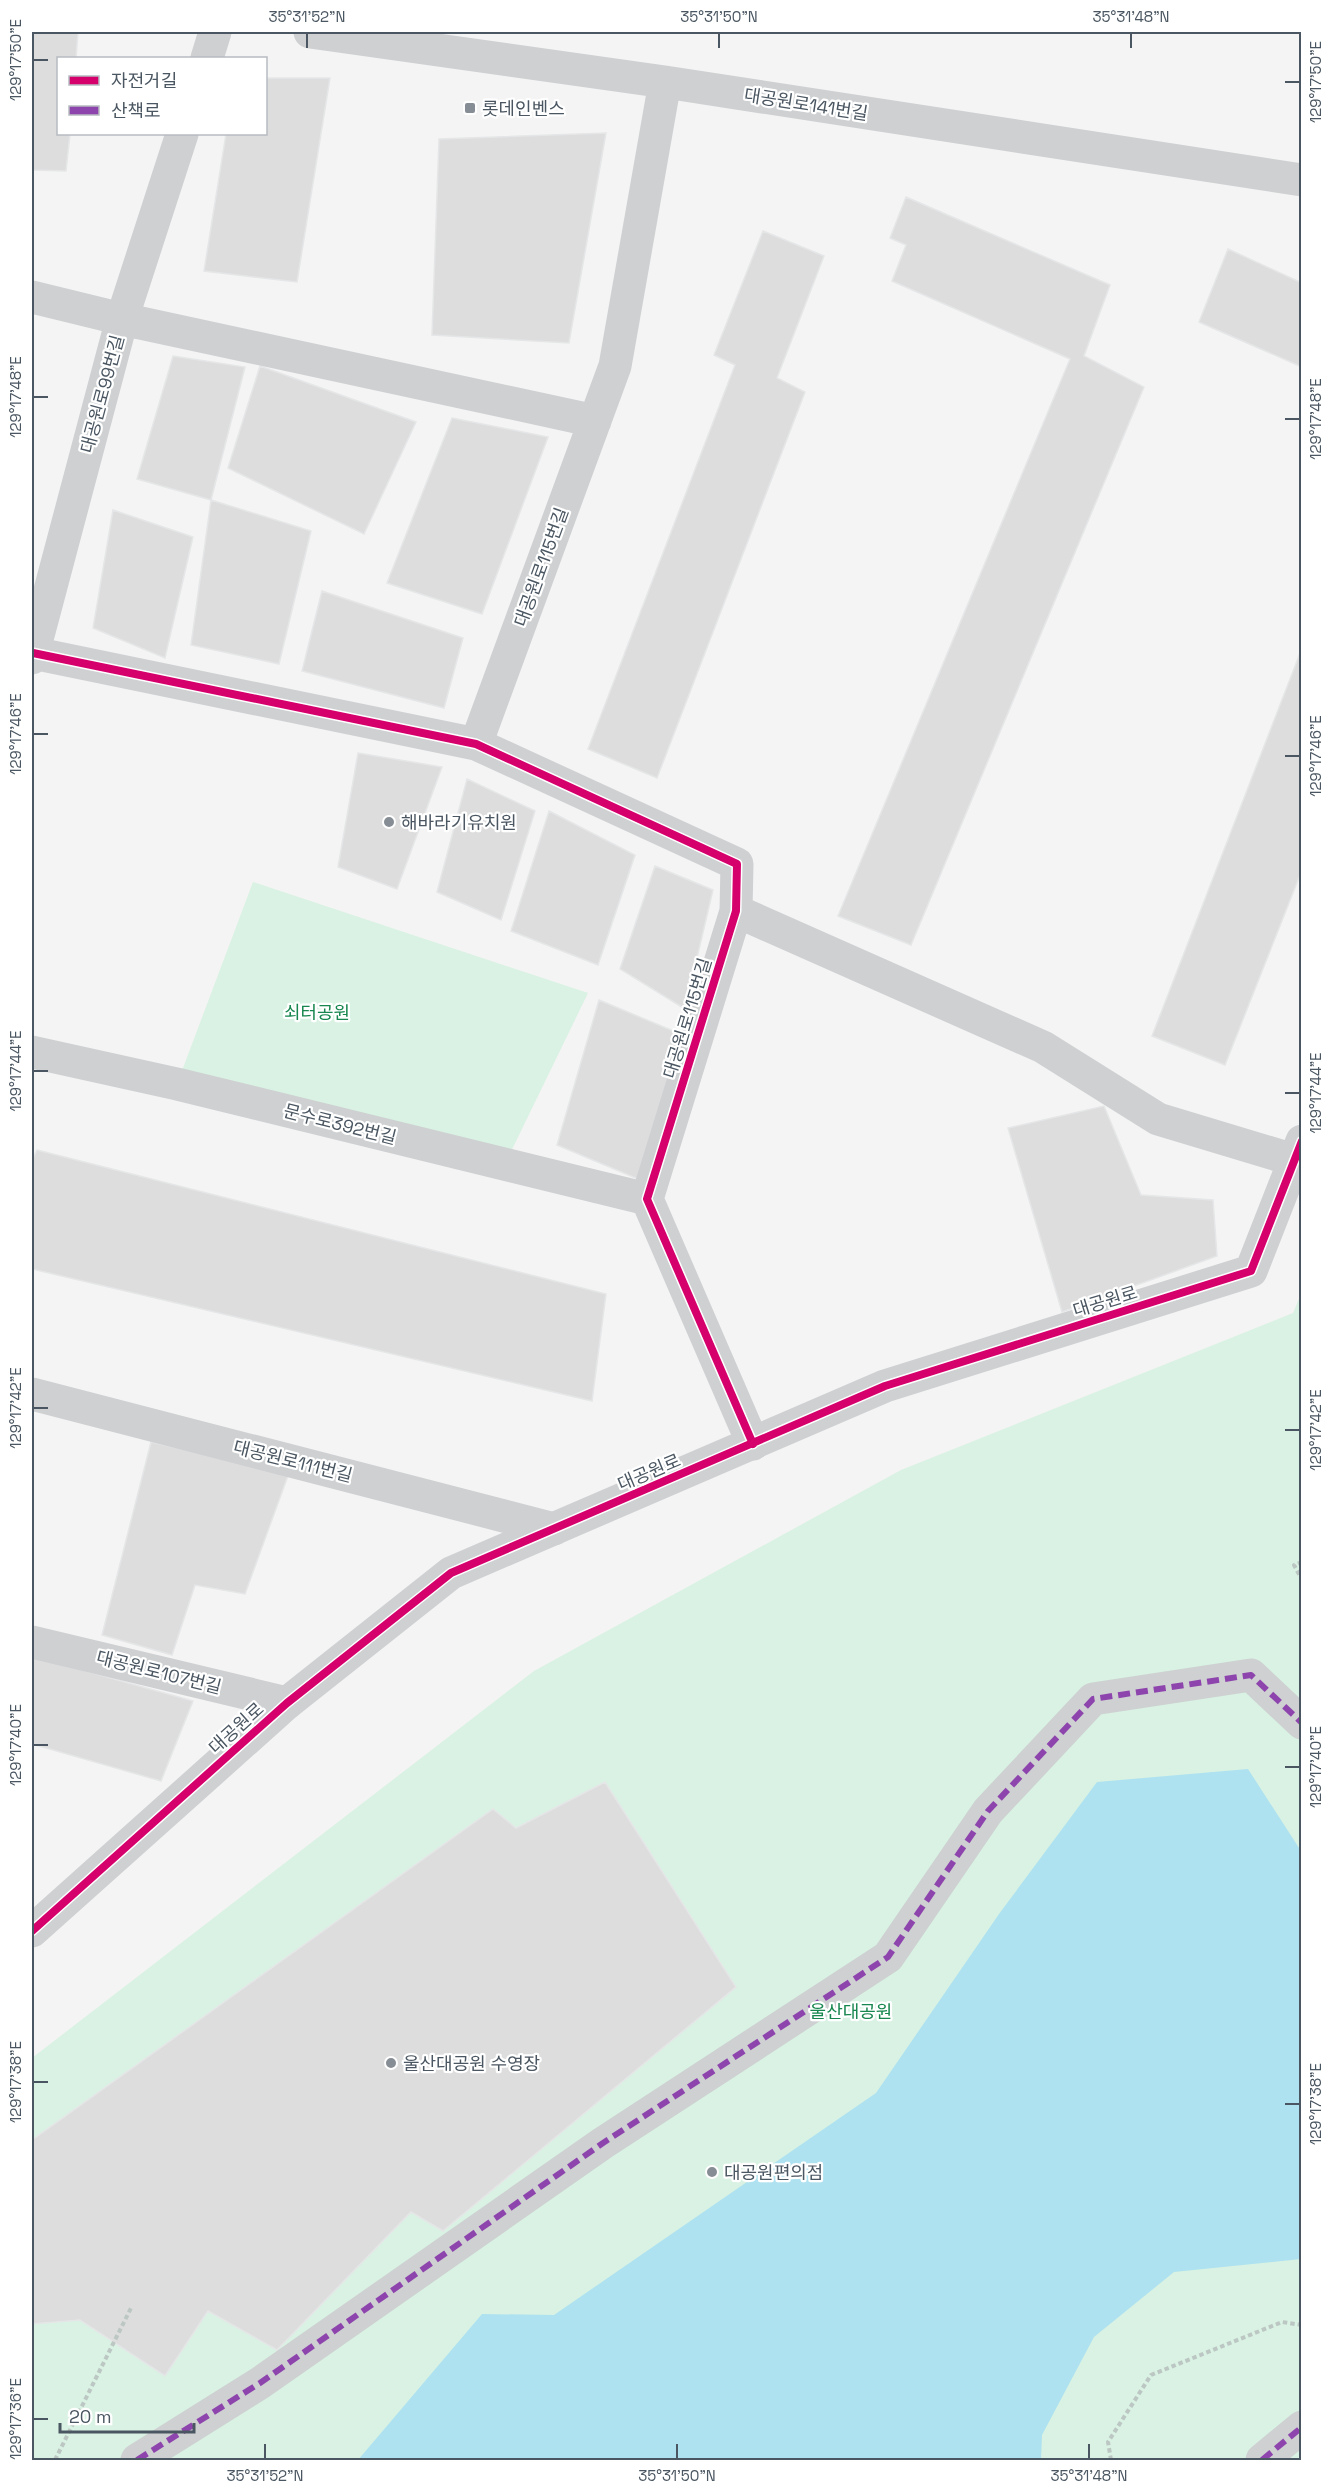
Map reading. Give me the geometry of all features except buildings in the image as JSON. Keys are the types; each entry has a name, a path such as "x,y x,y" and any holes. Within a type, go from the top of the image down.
{"street":[{"path":"207,57 215,32"},
{"name":"대공원로141번길","path":"310,32 665,82 1302,180"},
{"name":"대공원로115번길","path":"647,1199 736,911 737,864 476,744 615,366 665,82"},
{"name":"대공원로99번길","path":"32,656 122,319 182,135"},
{"path":"32,297 122,319 595,421"},
{"path":"32,656 476,744"},
{"path":"736,911 1043,1047 1158,1119 1298,1150"},
{"name":"문수로392번길","path":"32,1052 177,1084 647,1199"},
{"name":"대공원로","path":"32,1931 287,1703 452,1573 885,1386 1251,1271 1298,1150"},
{"path":"647,1199 753,1443"},
{"name":"대공원로111번길","path":"32,1394 554,1529"},
{"name":"대공원로107번길","path":"32,1641 287,1703"},
{"path":"137,2460 260,2384 603,2143 888,1957 988,1811 1093,1699 1251,1675 1302,1723"},
{"path":"1262,2460 1302,2427"}],"path":[{"path":"1302,1562 1294,1565 1302,1580"},
{"path":"55,2460 131,2308"},
{"path":"1111,2460 1108,2442 1151,2375 1282,2322 1302,2325"}],"green space":[{"name":"쇠터공원","path":"253,882 588,993 505,1164 177,1084"},
{"name":"울산대공원","path":"1301,1294 1301,2460 32,2460 32,2058 534,1671 901,1470 1293,1313"}],"water":[{"path":"1248,1769 1301,1851 1301,2259 1174,2272 1094,2337 1042,2435 1041,2460 358,2460 482,2314 554,2315 876,2093 999,1914 1097,1782"}],"marked path":[{"path":"137,2460 260,2383 603,2143 888,1957 988,1811 1093,1699 1251,1675 1302,1723"},
{"path":"1262,2460 1302,2427"}],"cycle path":[{"path":"33,653 476,744 737,864 736,911 647,1199 753,1444"},
{"path":"32,1931 287,1703 451,1573 885,1386 1251,1271 1302,1141"}],"place":[{"name":"롯데인벤스","path":"470,108"},
{"name":"해바라기유치원","path":"389,822"},
{"name":"울산대공원 수영장","path":"391,2063"},
{"name":"대공원편의점","path":"712,2172"}]}
